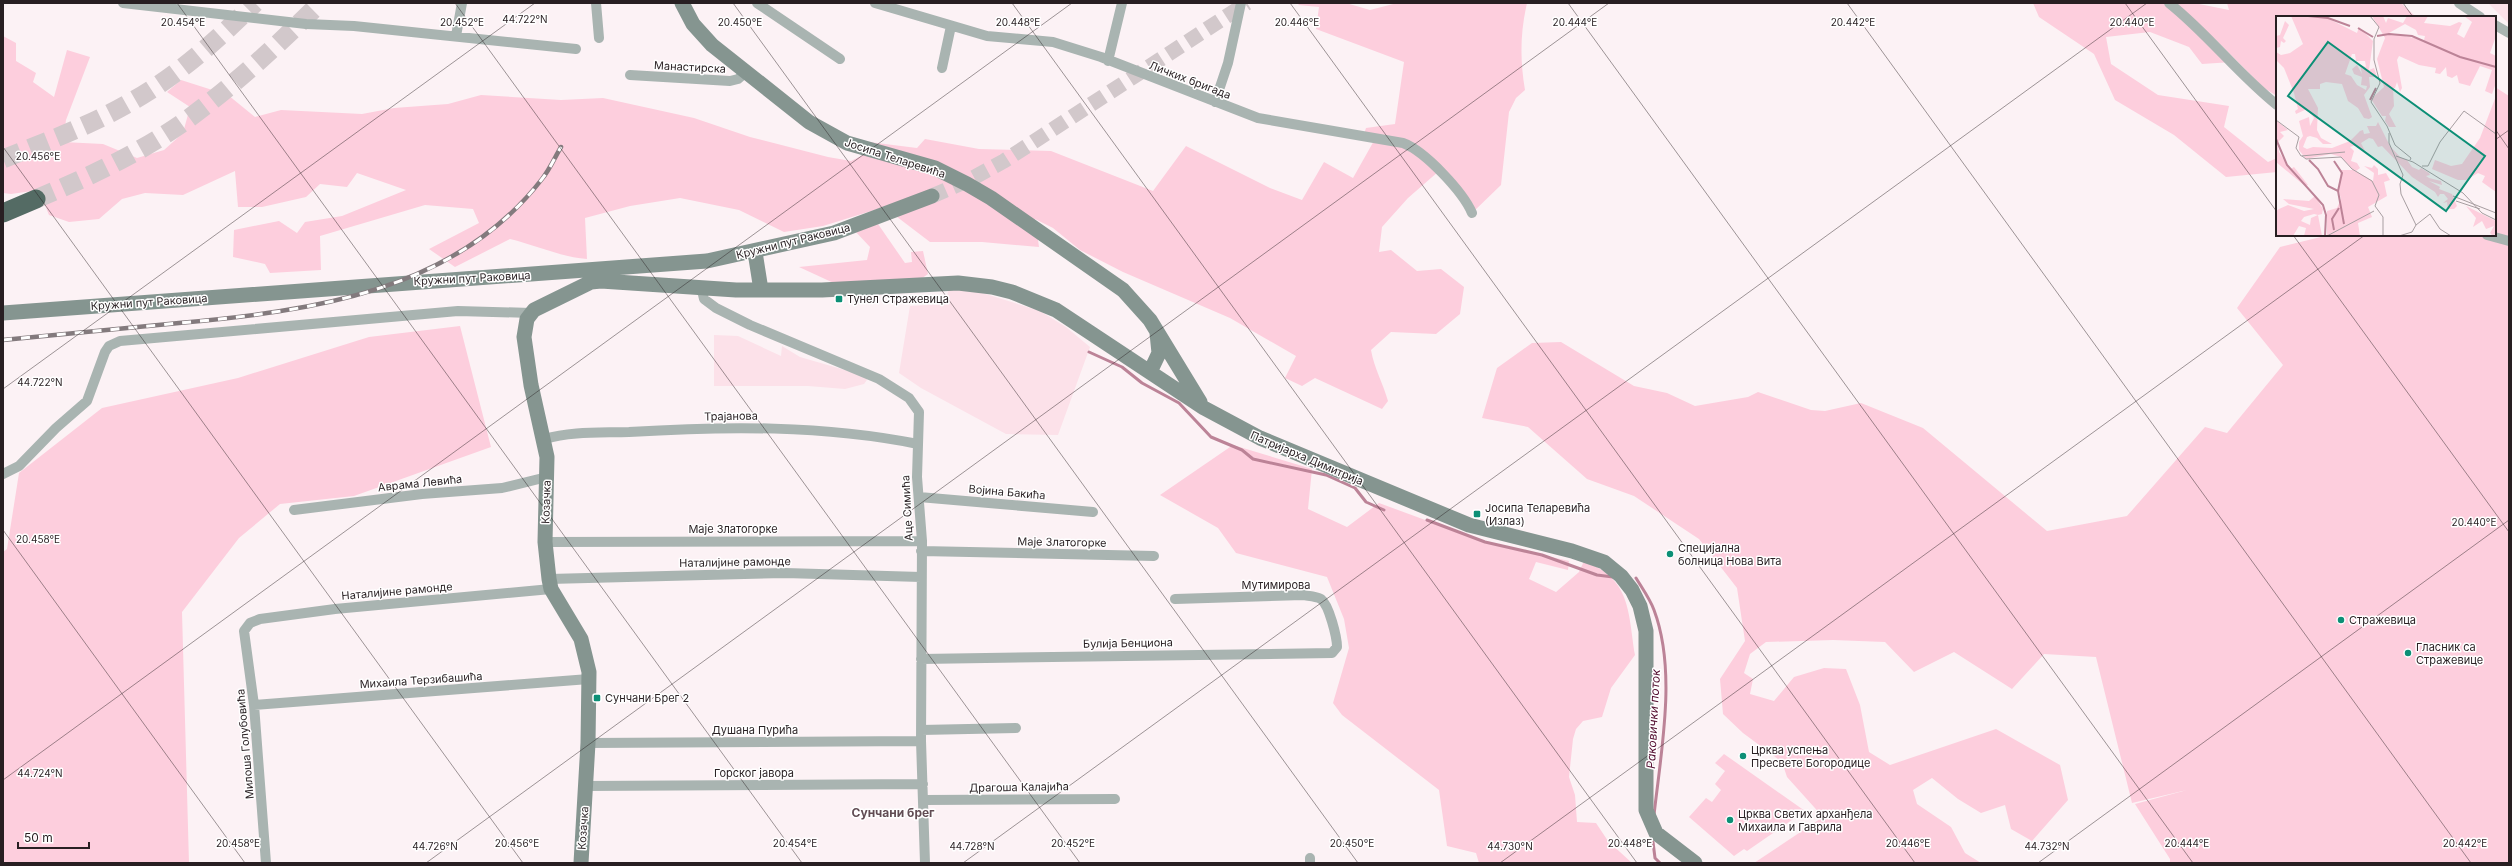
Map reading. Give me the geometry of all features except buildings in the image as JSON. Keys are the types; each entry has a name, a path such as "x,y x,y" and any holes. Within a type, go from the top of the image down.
{"highway":[{"path":"3,213 36,200"}],"main road":[{"name":"Јосипа Теларевића","path":"682,3 689,18 704,38 826,133 847,143 935,168 991,198 1122,290 1141,309 1157,330 1204,408"},
{"name":"Кружни пут Раковица","path":"3,313 281,291 585,271 701,261 755,252 851,227 932,196"},
{"path":"755,252 761,290"},
{"path":"531,313 543,305 595,281 701,286"},
{"name":"Патријарха Димитрија","path":"701,286 736,290 828,290 938,283 992,287 1026,297 1056,310 1204,408 1260,438 1455,520 1592,556 1610,566 1632,590 1640,606 1646,631 1646,810 1656,833 1695,863"},
{"name":"Козачка","path":"531,313 525,326 524,347 534,399 545,440 547,477 545,542 550,584 581,639 589,679 588,743 581,863"},
{"path":"1153,373 1159,353 1157,330"},
{"path":"1153,373 1166,369 1171,352"}],"street":[{"path":"123,3 306,24 354,26 576,49"},
{"path":"456,36 462,3"},
{"path":"596,3 599,38"},
{"path":"757,3 840,59"},
{"name":"Личких бригада","path":"875,3 987,36 1047,40 1108,61 1258,118 1409,145 1455,185 1472,212"},
{"path":"1108,61 1122,3"},
{"path":"1215,102 1228,63 1241,3"},
{"path":"2169,3 2224,52 2249,81 2276,104"},
{"path":"2459,3 2478,16"},
{"path":"942,68 951,26"},
{"path":"2496,26 2509,33"},
{"name":"Манастирска","path":"630,75 730,81 738,79 746,72"},
{"path":"2491,236 2509,241"},
{"name":"Аце Симића","path":"701,286 704,299 721,311 862,371 909,398 919,412 921,740 925,863"},
{"path":"3,474 19,466 56,428 88,401 105,352 114,343 451,311 531,313"},
{"name":"Трајанова","path":"545,440 586,434 754,427 878,437 918,444"},
{"name":"Аврама Левића","path":"294,510 422,494 502,488 547,477"},
{"name":"Војина Бакића","path":"919,497 1093,512"},
{"name":"Маје Златогорке","path":"545,542 921,546 1154,556"},
{"name":"Наталијине рамонде","path":"247,625 260,619 550,584 785,573 921,577"},
{"name":"Мутимирова","path":"1175,599 1303,595 1318,598 1326,605 1337,639 1335,650"},
{"name":"Милоша Голубовића","path":"247,625 244,631 254,705 266,863"},
{"name":"Булија Бенциона","path":"921,659 1332,652 1335,650"},
{"name":"Михаила Терзибашића","path":"254,705 589,679"},
{"path":"921,730 1016,728"},
{"name":"Душана Пурића","path":"588,743 921,740"},
{"name":"Горског јавора","path":"586,786 923,784"},
{"name":"Драгоша Калајића","path":"924,800 1115,799"}],"shaded area":[{"path":"1300,3 1346,3 1370,10 1397,3 1527,3 1523,25 1522,47 1522,68 1525,90 1516,98 1509,112 1501,185 1472,213 1439,171 1408,198 1382,227 1379,252 1391,250 1417,271 1441,269 1464,287 1460,314 1436,334 1391,332 1371,350 1374,363 1388,401 1382,409 1315,378 1302,386 1285,378 1296,356 1230,318 1123,272 1080,250 1053,228 1035,219 1039,247 982,242 930,242 884,207 823,226 784,232 739,210 680,198 630,206 585,218 587,259 577,258 510,239 455,267 429,249 479,223 473,209 425,205 320,236 321,270 270,273 265,264 233,257 234,230 279,221 297,233 305,222 342,216 406,190 357,173 347,187 320,184 306,197 262,207 238,207 235,171 183,195 145,193 122,199 99,219 69,222 49,215 39,190 11,194 3,193 3,36 16,43 16,61 36,73 33,82 54,97 67,50 90,57 66,120 63,142 103,144 137,158 164,150 183,133 190,107 167,92 181,80 228,95 255,117 281,110 362,114 394,108 448,104 481,95 561,100 603,98 694,118 750,137 828,157 851,161 863,155 869,142 917,148 925,139 979,149 1051,151 1153,191 1186,146 1270,188 1302,200 1324,162 1353,178 1375,139 1363,137 1366,128 1395,124 1404,62 1316,29 1319,7 1298,5"},
{"path":"2033,3 2194,3 2229,10 2227,3 2401,3 2415,16 2276,16 2276,95 2264,88 2213,37 2232,62 2202,64 2189,47 2150,32 2106,37 2111,64 2158,95 2229,106 2224,127 2268,162 2276,158 2276,172 2226,177 2174,135 2115,100 2094,54 2039,17"},
{"path":"2488,3 2509,3 2509,24"},
{"path":"2496,88 2509,96 2509,863 2170,863 2170,859 2135,804 2187,790 2132,803 2096,657 2044,654 2012,689 1954,652 1914,672 1885,642 1833,640 1766,642 1750,654 1744,673 1753,679 1750,694 1774,701 1794,677 1824,668 1846,669 1860,705 1869,752 1890,765 1996,729 2060,765 2068,800 2032,841 2011,829 2005,805 1981,813 1958,799 1932,778 1913,790 1917,804 1951,827 1965,853 1981,863 1754,863 1823,817 1787,777 1782,762 1743,733 1723,714 1720,679 1745,641 1737,588 1699,539 1634,496 1587,479 1528,427 1482,418 1497,368 1532,343 1561,342 1634,386 1667,393 1695,406 1748,397 1758,392 1811,410 1825,411 1861,403 1923,428 2047,531 2127,516 2205,427 2227,433 2283,365 2237,308 2280,247 2325,236 2496,236"},
{"path":"878,224 905,263 912,262 911,252 923,251 928,274 921,279 838,285 799,267 867,260 870,247 854,230"},
{"path":"949,288 973,290 1040,311 1066,327 1090,347 1058,435 1006,434 921,388 899,373 910,306 945,304"},
{"path":"460,326 491,447 354,496 280,504 239,538 182,612 189,863 3,863 3,552 7,549 19,473 102,408 238,378 369,337"},
{"path":"714,335 738,336 781,356 782,346 800,357 869,377 864,384 845,389 808,386 714,386"},
{"path":"1233,445 1312,469 1308,509 1347,527 1379,503 1485,542 1569,561 1568,570 1536,562 1529,579 1556,592 1579,572 1584,561 1599,568 1611,577 1619,587 1628,611 1635,655 1611,688 1602,717 1583,721 1576,729 1573,739 1569,777 1575,795 1577,822 1596,823 1608,841 1632,863 1479,863 1476,853 1447,846 1439,790 1342,715 1333,703 1349,648 1344,619 1327,577 1236,553 1218,528 1160,495"},
{"path":"1724,754 1805,811 1747,851 1744,849 1734,856 1689,817 1706,798 1712,802 1721,790 1715,784 1725,771 1715,763"}],"waterway":[{"name":"Раковички поток","path":"895,302 944,299"},
{"name":"Раковички поток","path":"1089,352 1122,367 1142,383 1179,403 1211,437 1242,450 1253,459 1326,475 1355,488 1366,502 1384,510"},
{"name":"Раковички поток","path":"1427,520 1485,542 1542,555 1597,575 1613,577"},
{"name":"Раковички поток","path":"1636,578 1654,610 1661,634 1665,659 1665,711 1654,815"},
{"name":"Раковички поток","path":"1653,842 1655,858 1660,863"}],"tunnel":[{"path":"3,159 83,126 146,93 195,58 255,3"},
{"path":"36,199 129,156 181,124 218,96 253,66 320,3"},
{"path":"932,196 971,179 1004,161 1247,3"}],"railway":[{"path":"3,340 229,318 329,302 377,289 424,271 467,247 507,217 542,179 561,147"}],"place":[{"name":"Тунел Стражевица","path":"839,299"},
{"name":"Јосипа Теларевића (Излаз)","path":"1477,514"},
{"name":"Специјална болница Нова Вита","path":"1670,554"},
{"name":"Стражевица","path":"2341,620"},
{"name":"Гласник са Стражевице","path":"2408,653"},
{"name":"Сунчани Брег 2","path":"597,698"},
{"name":"Црква успења Пресвете Богородице","path":"1743,756"},
{"name":"Црква Светих арханђела Михаила и Гаврила","path":"1730,820"}],"district":[{"name":"Сунчани брег","path":"893,812"}]}
